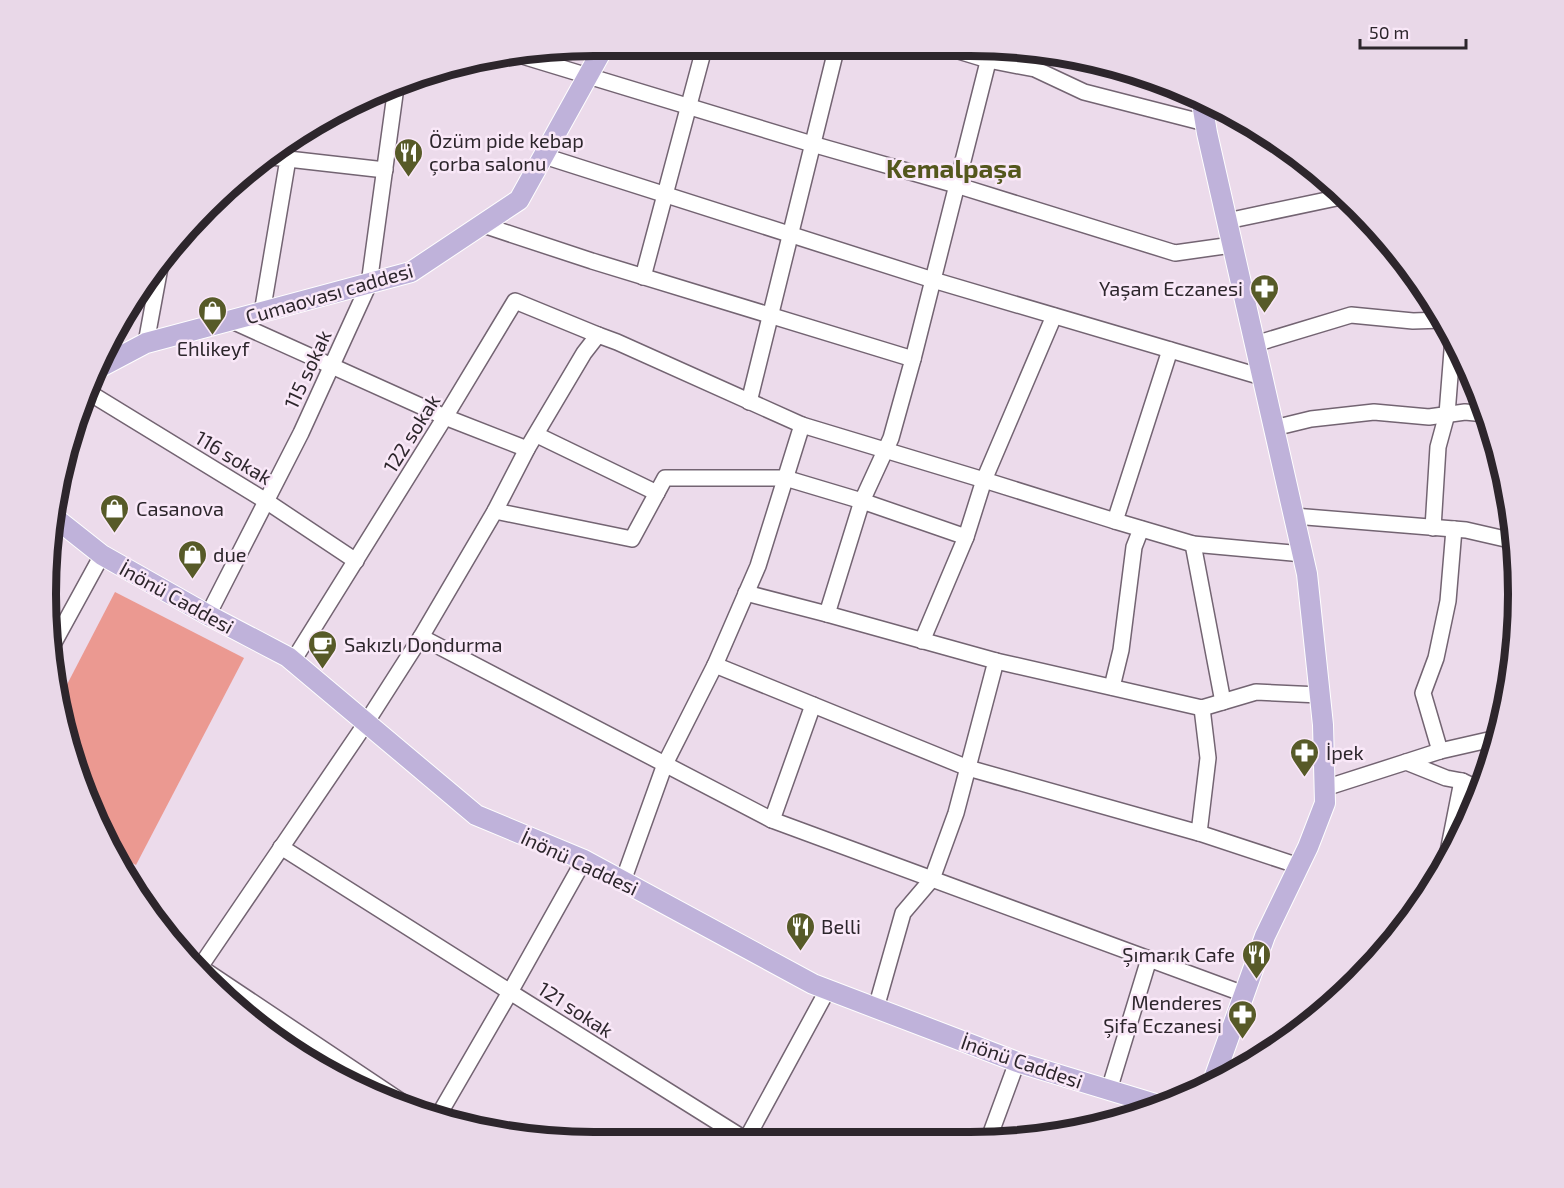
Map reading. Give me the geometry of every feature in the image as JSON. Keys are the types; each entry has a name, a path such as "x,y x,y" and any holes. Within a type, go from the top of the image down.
{"main road":[{"name":"Cumaovası caddesi","path":"108,363 146,343 411,272 519,200 599,56"},
{"path":"1203,109 1307,574 1320,696 1325,788 1325,802 1299,866 1265,936 1216,1073"},
{"name":"İnönü Caddesi","path":"60,522 102,555 293,661 476,815 584,860 813,984 1017,1062 1149,1102"}],"street":[{"path":"643,276 702,56"},
{"path":"749,402 834,56"},
{"path":"828,614 862,501 891,438 989,57"},
{"path":"1001,57 1035,69 1084,92 1205,123"},
{"path":"532,59 956,185 1175,253 1232,245"},
{"name":"115 sokak","path":"208,615 267,501 369,284 395,93"},
{"path":"544,156 790,236 1262,377"},
{"path":"279,158 384,170"},
{"path":"262,313 288,159"},
{"path":"1227,221 1335,198"},
{"path":"483,225 913,359"},
{"path":"146,343 158,279"},
{"name":"122 sokak","path":"293,661 446,417 515,301 598,335"},
{"path":"922,641 966,537 984,480 1054,315"},
{"path":"1255,344 1351,315 1413,321 1433,320"},
{"path":"232,321 446,417 527,449"},
{"path":"202,963 366,723 421,637 495,511 527,449 584,353 598,335 802,425 885,451 1193,544 1303,554"},
{"path":"1115,521 1170,350"},
{"path":"1433,528 1438,447 1448,414 1452,354"},
{"name":"116 sokak","path":"93,395 267,501 356,561"},
{"path":"1274,428 1311,419 1374,412 1429,417 1465,412 1477,413"},
{"path":"623,881 665,764 715,665 758,566 802,425"},
{"path":"537,435 657,492"},
{"path":"495,511 632,539 665,478 785,478 862,501 966,537"},
{"path":"1294,516 1454,529 1505,539"},
{"path":"1112,687 1124,631 1133,553 1141,529"},
{"path":"1440,750 1423,693 1436,658 1448,601 1454,529"},
{"path":"1193,544 1223,702"},
{"path":"58,636 102,555"},
{"path":"746,593 996,661 1203,708 1256,692 1320,696"},
{"path":"421,637 772,819 1244,994"},
{"path":"876,1008 903,913 932,879 956,813 996,661"},
{"path":"715,665 968,768 1199,833 1299,866"},
{"path":"772,819 813,705"},
{"path":"1199,833 1208,758 1203,708"},
{"path":"1325,788 1440,750 1488,740"},
{"path":"1406,762 1473,786"},
{"path":"1451,835 1462,781"},
{"path":"281,847 510,992 584,860"},
{"path":"1110,1090 1149,959"},
{"path":"222,983 384,1090"},
{"path":"748,1132 828,989"},
{"name":"121 sokak","path":"442,1110 510,992 735,1132"},
{"path":"991,1131 1017,1062"}],"shaded area":[{"path":"115,592 244,658 136,865 126,860 96,800 74,733 64,690"}],"place":[{"name":"Özüm pide kebap çorba salonu","path":"408,178"},
{"name":"Yaşam Eczanesi","path":"1264,314"},
{"name":"Ehlikeyf","path":"213,336"},
{"name":"Casanova","path":"115,534"},
{"name":"due","path":"192,580"},
{"name":"Sakızlı Dondurma","path":"323,670"},
{"name":"İpek","path":"1305,778"},
{"name":"Belli","path":"800,952"},
{"name":"Şımarık Cafe","path":"1256,980"},
{"name":"Menderes Şifa Eczanesi","path":"1243,1040"}],"district":[{"name":"Kemalpaşa","path":"954,167"}]}
